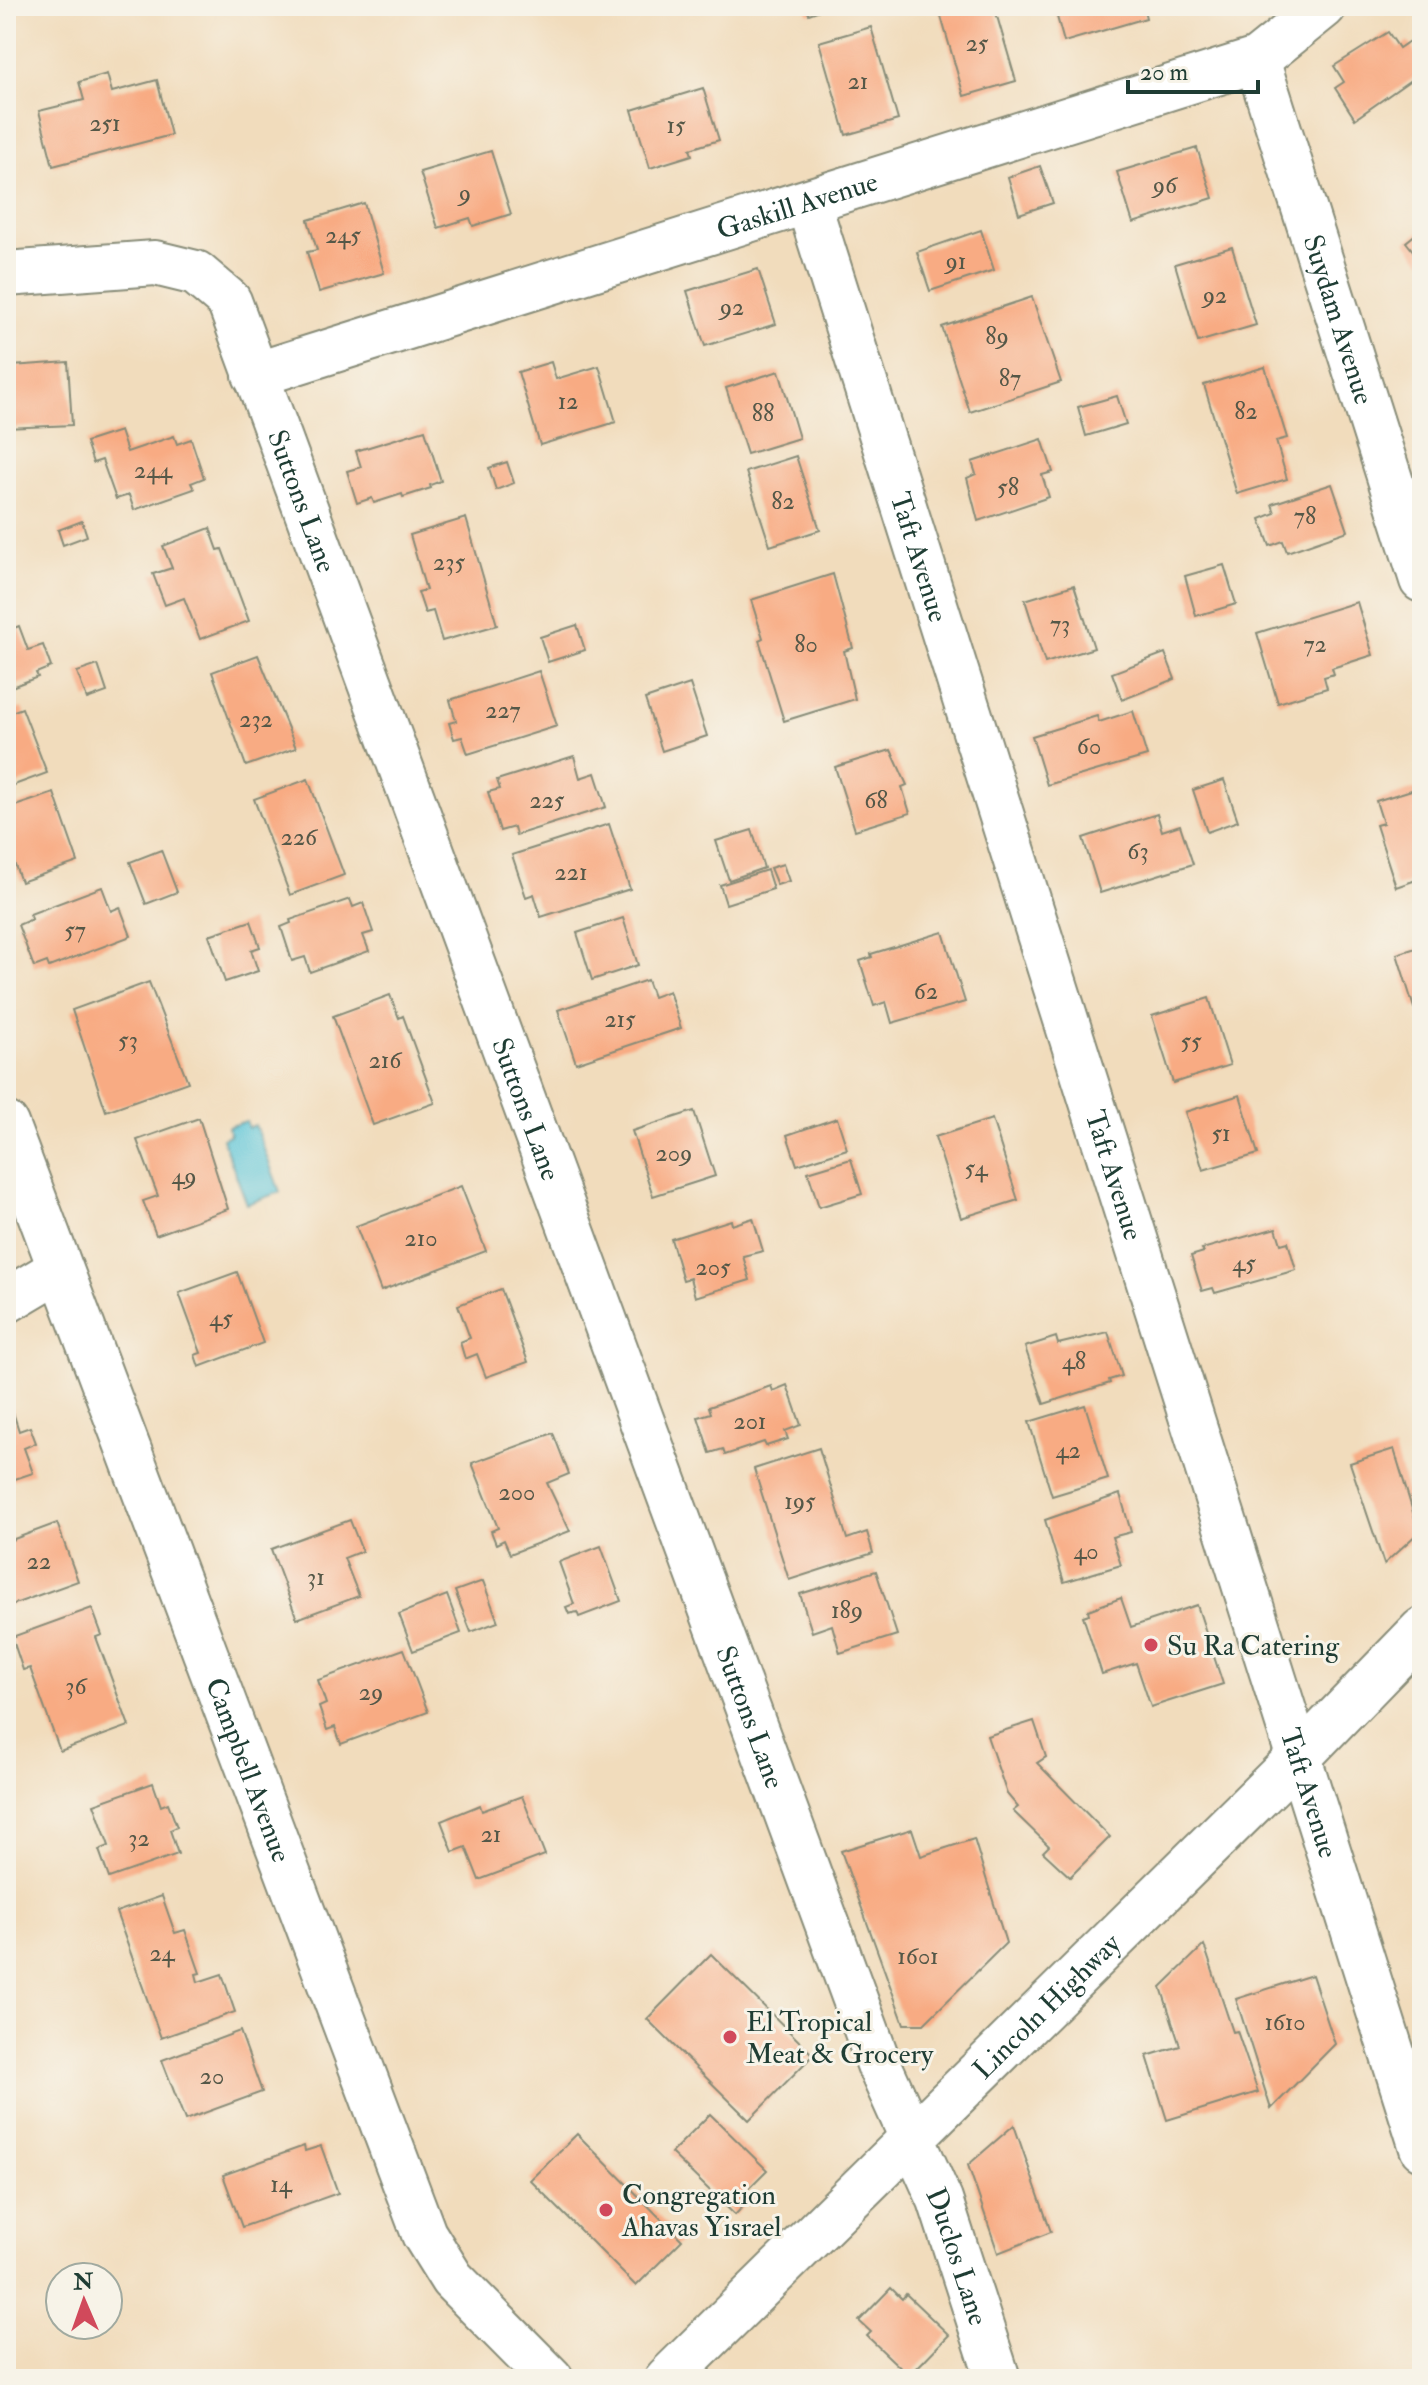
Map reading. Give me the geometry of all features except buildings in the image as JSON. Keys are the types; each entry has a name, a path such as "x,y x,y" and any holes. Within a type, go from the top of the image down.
{"street":[{"name":"Gaskill Avenue","path":"255,375 1257,60 1324,6"},
{"name":"Suydam Avenue","path":"1257,60 1422,580"},
{"name":"Taft Avenue","path":"808,202 1422,2148"},
{"name":"Suttons Lane","path":"6,274 155,263 196,273 229,301 880,2067 911,2136"},
{"name":"Campbell Avenue","path":"6,1124 424,2234 452,2279 551,2379"},
{"path":"6,1301 60,1269"},
{"name":"Lincoln Highway","path":"667,2379 1298,1758 1422,1630"},
{"name":"Duclos Lane","path":"911,2136 940,2200 998,2379"}],"water":[{"path":"246,1121 248,1128 255,1125 280,1192 247,1204 222,1138 230,1135 228,1127"}],"place":[{"name":"Su Ra Catering","path":"1151,1645"},
{"name":"El Tropical Meat & Grocery","path":"730,2037"},
{"name":"Congregation Ahavas Yisrael","path":"606,2210"}]}
